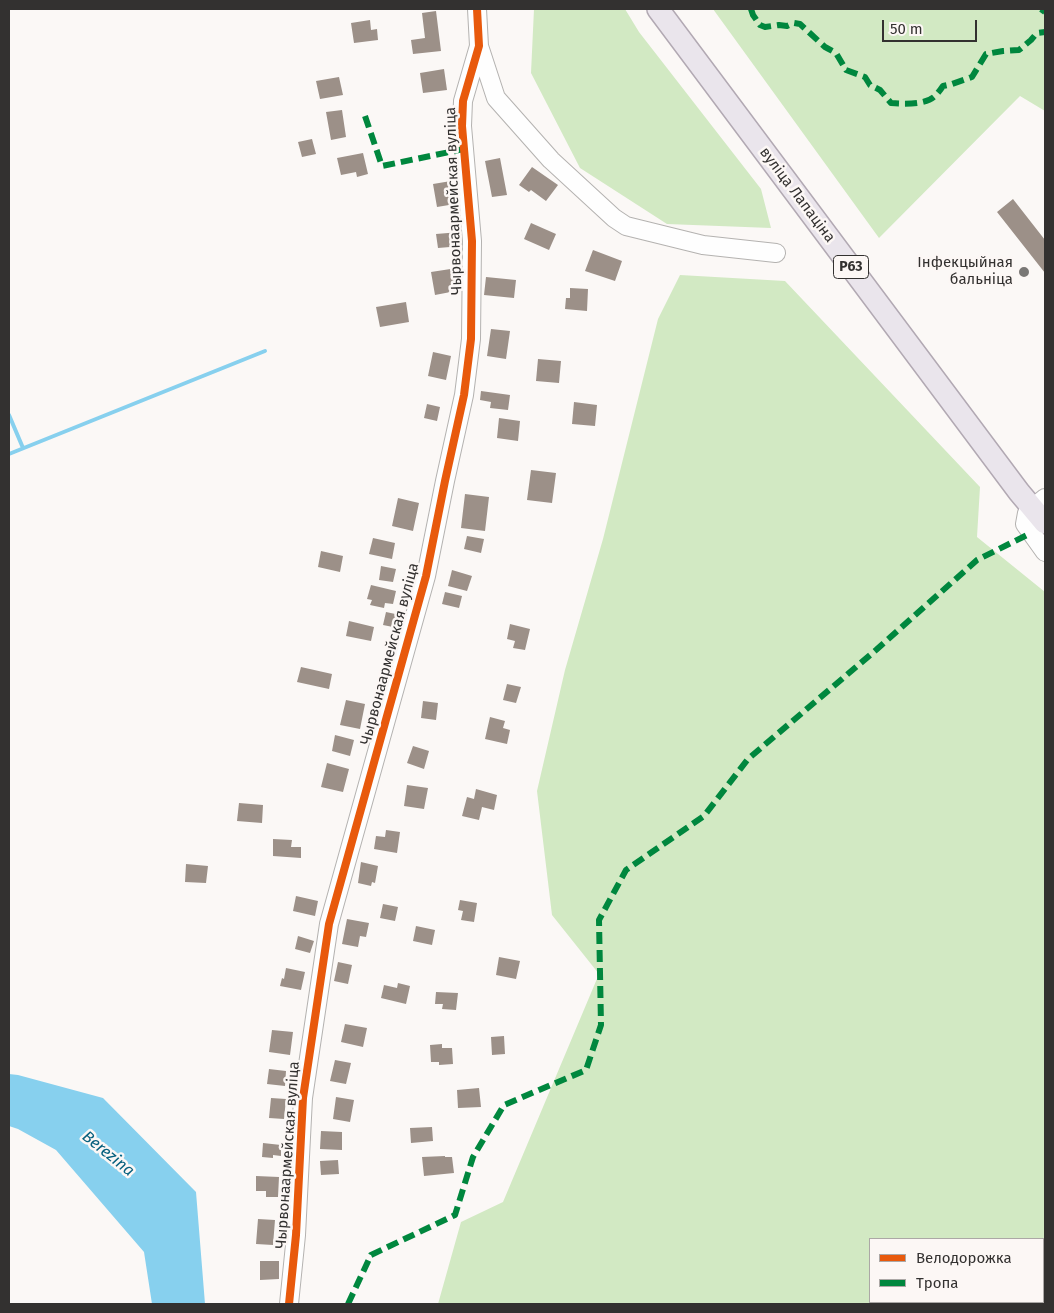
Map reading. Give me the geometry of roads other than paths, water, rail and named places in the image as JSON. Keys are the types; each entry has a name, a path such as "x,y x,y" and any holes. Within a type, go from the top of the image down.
{"main road":[{"name":"вуліца Лапаціна","path":"658,9 1007,476 1041,510"}],"street":[{"name":"Чырвонаармейская вуліца","path":"289,1304 296,1235 303,1098 329,924 426,576 464,395 470,339 472,241 462,126 463,101 479,46 477,9"},
{"path":"479,46 496,98 551,160 614,218 626,226 703,245 776,253"},
{"path":"1041,510 1026,513 1025,524 1045,552"}],"water":[{"name":"Berezina","path":"9,1074 103,1098 196,1192 205,1304 152,1304 144,1252 56,1150 9,1126"}],"waterway":[{"path":"9,454 265,351"},
{"path":"9,415 23,448"}],"place":[{"name":"Інфекцыйная бальніца","path":"1024,272"}]}
